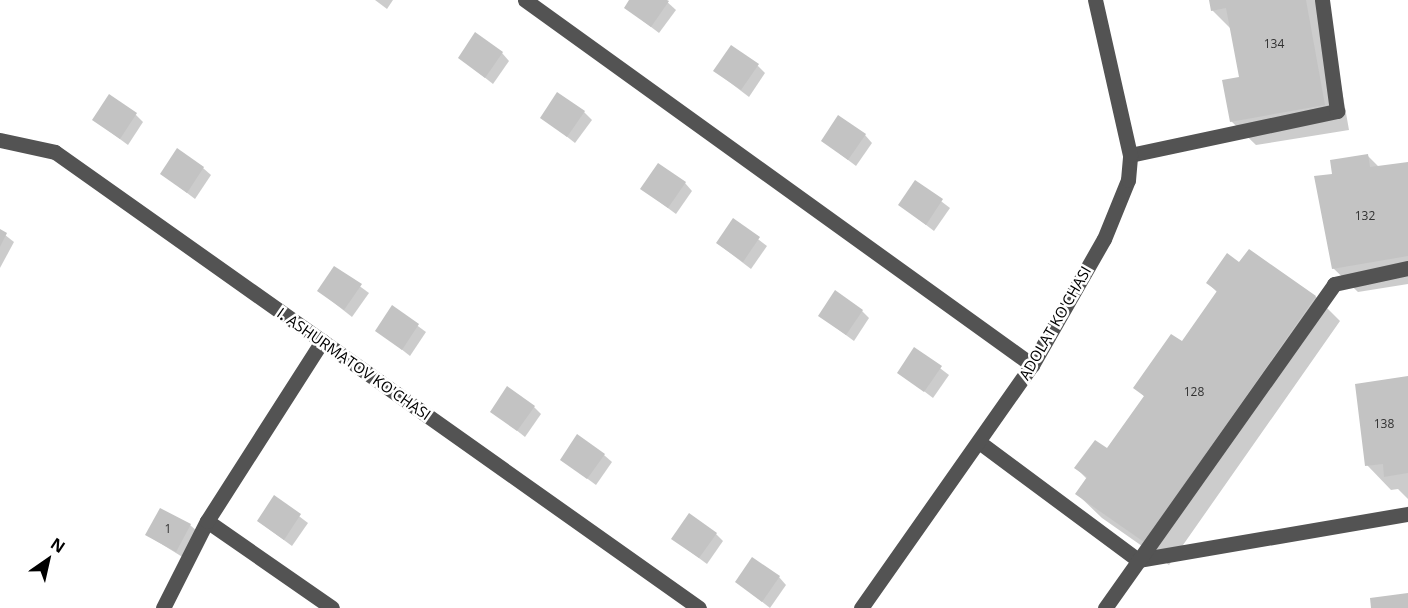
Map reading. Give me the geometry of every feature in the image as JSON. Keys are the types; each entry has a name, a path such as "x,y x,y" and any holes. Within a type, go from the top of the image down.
{"street":[{"path":"525,0 1032,364"},
{"name":"ADOLAT KO'CHASI","path":"861,608 1032,364 1104,239 1128,180 1130,155 1095,0"},
{"path":"1130,155 1337,111 1322,0"},
{"name":"I. ASHURMATOV KO'CHASI","path":"0,140 55,152 699,608"},
{"path":"1104,608 1334,284 1408,268"},
{"path":"163,608 207,521 321,341"},
{"path":"979,442 1138,560 1408,514"},
{"path":"207,521 332,608"}],"building":[{"path":"629,0 669,1 651,27 624,8"},
{"path":"1209,0 1306,0 1325,105 1230,122 1222,80 1239,77 1226,8 1211,11"},
{"path":"475,32 503,52 485,78 458,58"},
{"path":"731,45 759,64 741,90 713,71"},
{"path":"557,92 585,111 567,137 540,118"},
{"path":"109,94 137,113 120,139 92,120"},
{"path":"838,115 866,134 848,160 821,141"},
{"path":"177,148 204,167 187,193 160,174"},
{"path":"1368,154 1370,167 1408,162 1408,256 1332,269 1314,176 1332,174 1330,160"},
{"path":"658,163 686,182 668,208 640,189"},
{"path":"915,180 943,199 926,225 898,205"},
{"path":"733,218 760,237 743,262 716,243"},
{"path":"0,229 7,233 0,247"},
{"path":"1249,249 1316,296 1144,542 1075,494 1087,477 1074,468 1095,440 1107,448 1144,396 1133,388 1171,334 1182,341 1217,291 1206,283 1227,253 1239,262"},
{"path":"334,266 362,284 344,310 317,291"},
{"path":"835,290 863,310 846,335 818,316"},
{"path":"392,305 419,324 402,350 375,331"},
{"path":"914,347 942,366 924,392 897,373"},
{"path":"1408,376 1408,473 1384,477 1383,464 1365,466 1355,384"},
{"path":"507,386 535,406 517,431 490,412"},
{"path":"577,434 605,454 587,479 560,460"},
{"path":"274,495 301,514 284,540 257,521"},
{"path":"160,508 191,524 176,552 145,535"},
{"path":"689,513 717,533 699,558 671,539"},
{"path":"752,557 780,576 762,602 735,582"},
{"path":"1408,593 1408,608 1371,608 1370,598"}]}
